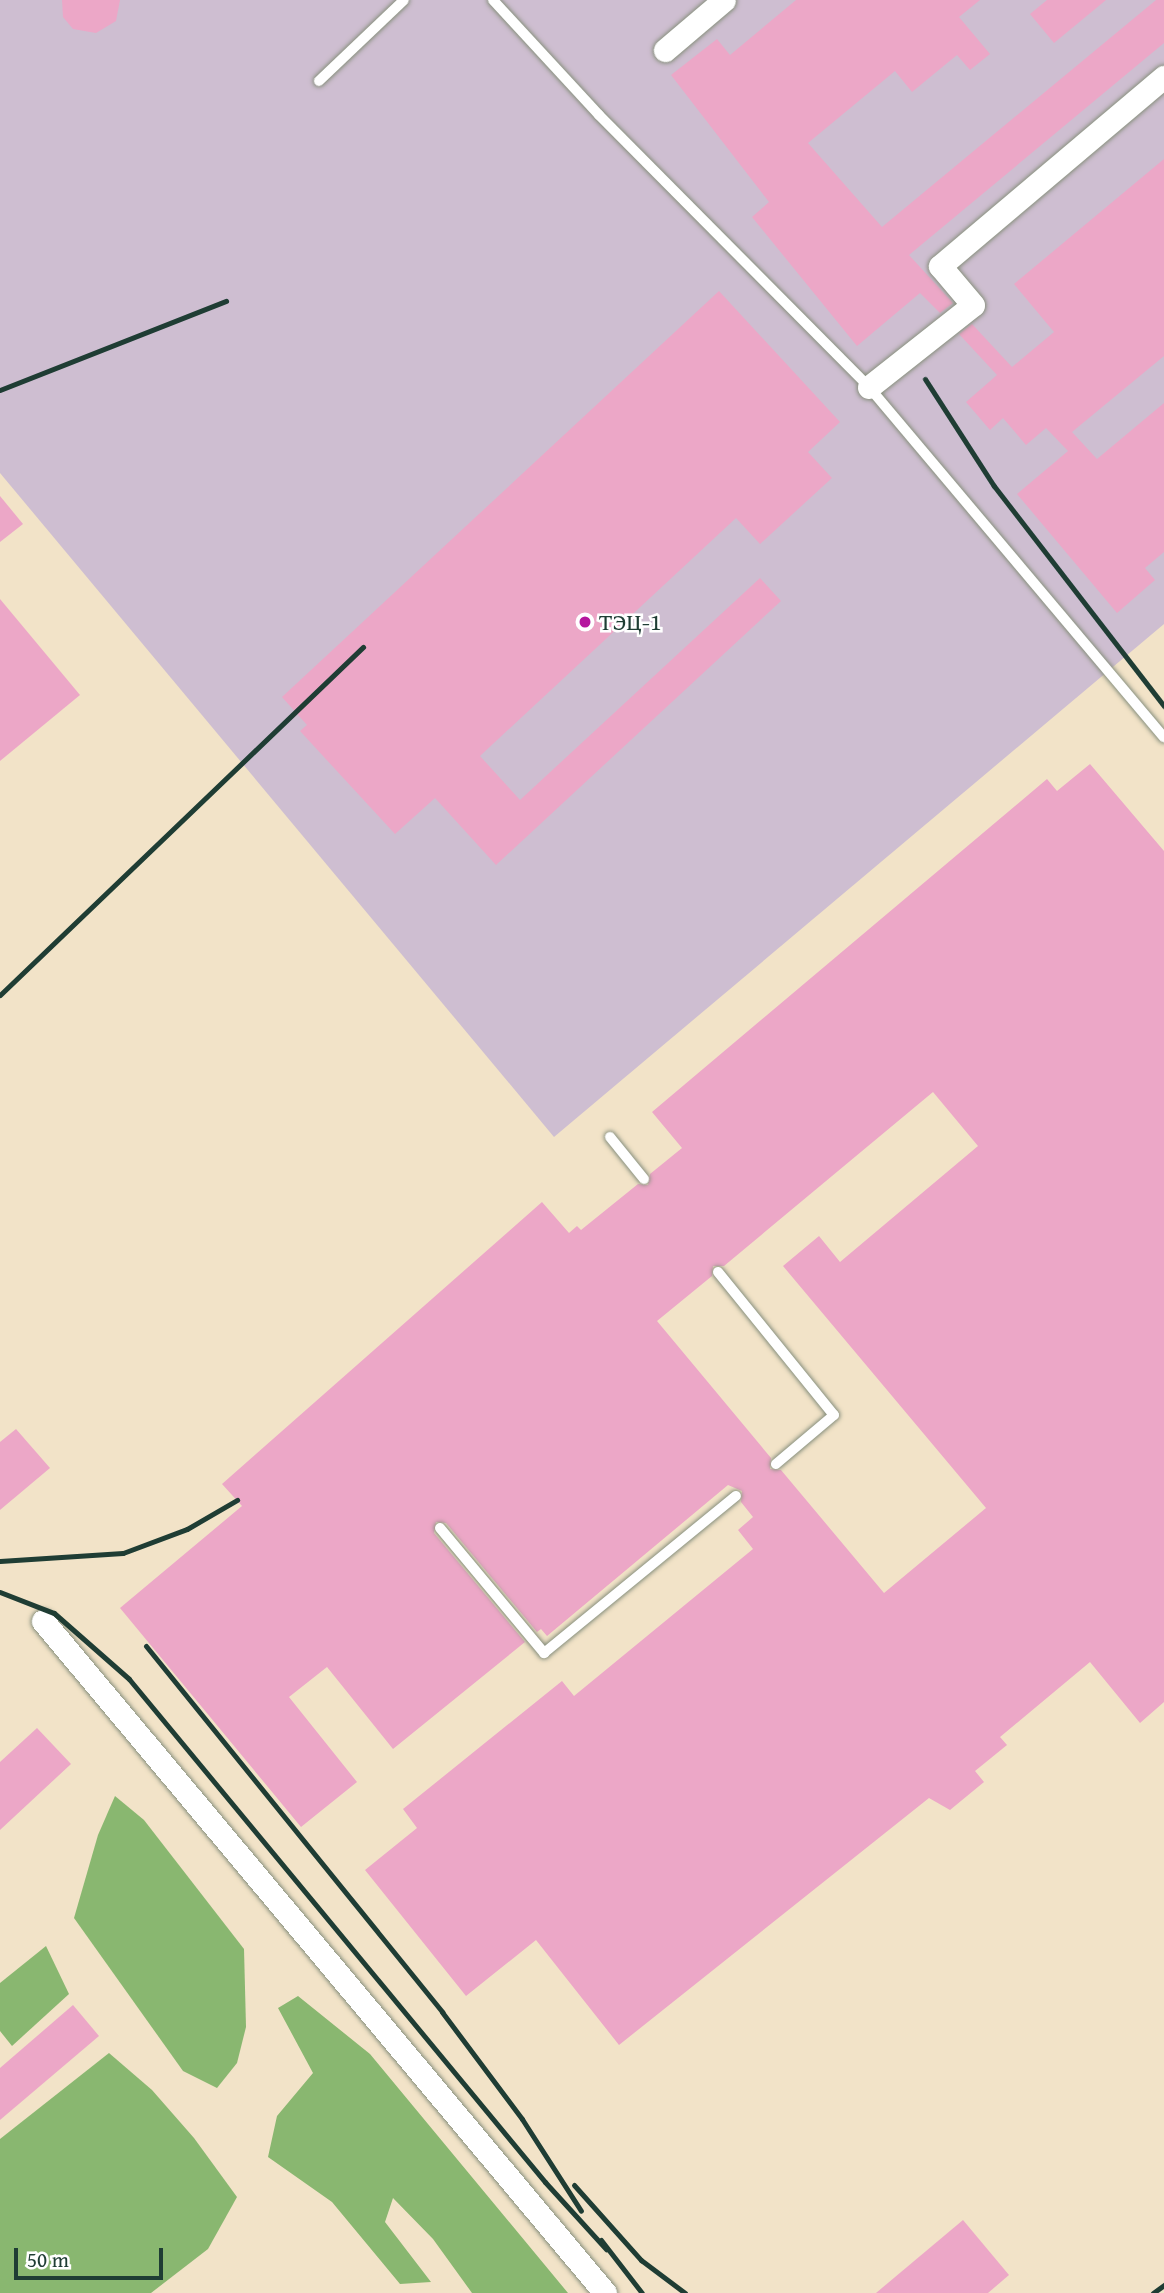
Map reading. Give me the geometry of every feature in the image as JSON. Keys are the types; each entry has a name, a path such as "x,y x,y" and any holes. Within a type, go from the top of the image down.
{"street":[{"path":"665,50 724,0"},
{"path":"869,387 973,304 940,266 1164,78"},
{"path":"43,1621 605,2293"}],"lane":[{"path":"319,81 404,0"},
{"path":"493,0 599,115 869,387 1164,737"},
{"path":"610,1137 644,1179"},
{"path":"718,1272 834,1415 776,1464"},
{"path":"440,1528 544,1653 736,1496"}],"shaded area":[{"path":"0,0 1164,0 1164,624 554,1137 0,473"}],"green space":[{"path":"115,1796 144,1820 244,1949 246,2027 237,2063 217,2088 183,2071 74,1918 98,1835"},
{"path":"46,1946 69,1994 12,2046 0,2031 0,1983"},
{"path":"298,1996 370,2054 568,2293 472,2293 433,2239 393,2198 385,2222 431,2282 400,2284 332,2202 268,2157 277,2116 313,2073 278,2008"},
{"path":"109,2053 152,2090 194,2138 237,2197 208,2249 151,2293 0,2293 0,2139"}],"building":[{"path":"62,0 120,0 116,21 96,33 73,29 63,17"},
{"path":"796,0 980,0 959,17 990,54 970,70 957,55 912,92 895,71 808,143 882,227 1156,0 1164,0 1164,43 909,255 953,303 940,313 920,293 857,346 752,217 769,202 671,75 717,39 730,55"},
{"path":"1047,0 1106,0 1054,43 1030,14"},
{"path":"1164,159 1164,356 1072,432 1097,459 1164,403 1164,552 1145,568 1155,580 1117,613 1017,494 1068,451 1046,428 1026,445 1003,418 990,430 966,402 997,375 959,334 972,324 1012,367 1054,332 1014,284"},
{"path":"719,291 840,422 808,452 832,478 760,544 736,518 480,756 520,800 760,578 781,601 496,865 435,798 395,834 300,731 307,725 282,697"},
{"path":"0,496 23,524 0,542"},
{"path":"0,599 80,695 0,761"},
{"path":"1090,764 1164,851 1164,1702 1140,1723 1090,1662 1000,1737 1007,1745 975,1771 984,1782 950,1810 929,1798 619,2045 536,1940 466,1996 365,1870 417,1828 403,1809 562,1681 574,1696 753,1549 738,1530 753,1517 741,1502 742,1491 728,1485 547,1636 541,1629 537,1632 446,1523 436,1522 434,1533 525,1642 393,1749 327,1667 289,1697 357,1782 301,1827 120,1608 242,1506 222,1484 542,1202 569,1233 577,1226 581,1230 638,1184 648,1185 650,1174 682,1148 652,1112 1047,779 1057,791","holes":["933,1092 978,1146 840,1262 819,1236 783,1266 986,1508 884,1593 781,1470 770,1469 771,1458 657,1321 712,1276 713,1266 724,1266"]},
{"path":"16,1429 50,1468 0,1510 0,1442"},
{"path":"37,1728 71,1764 0,1830 0,1762"},
{"path":"73,2005 99,2036 0,2120 0,2068"},
{"path":"963,2220 1009,2275 988,2293 876,2293"}],"railway":[{"path":"0,390 226,301"},
{"path":"925,379 994,486 1164,706"},
{"path":"0,995 363,647"},
{"path":"0,1561 123,1553 187,1529 237,1500"},
{"path":"0,1592 54,1613 129,1679 545,2182 606,2249"},
{"path":"146,1646 442,2012 522,2119 581,2211"},
{"path":"574,2185 641,2260 685,2293"},
{"path":"601,2240 642,2293"},
{"path":"1153,2293 1164,2285"}],"place":[{"name":"ТЭЦ-1","path":"585,622"}]}
